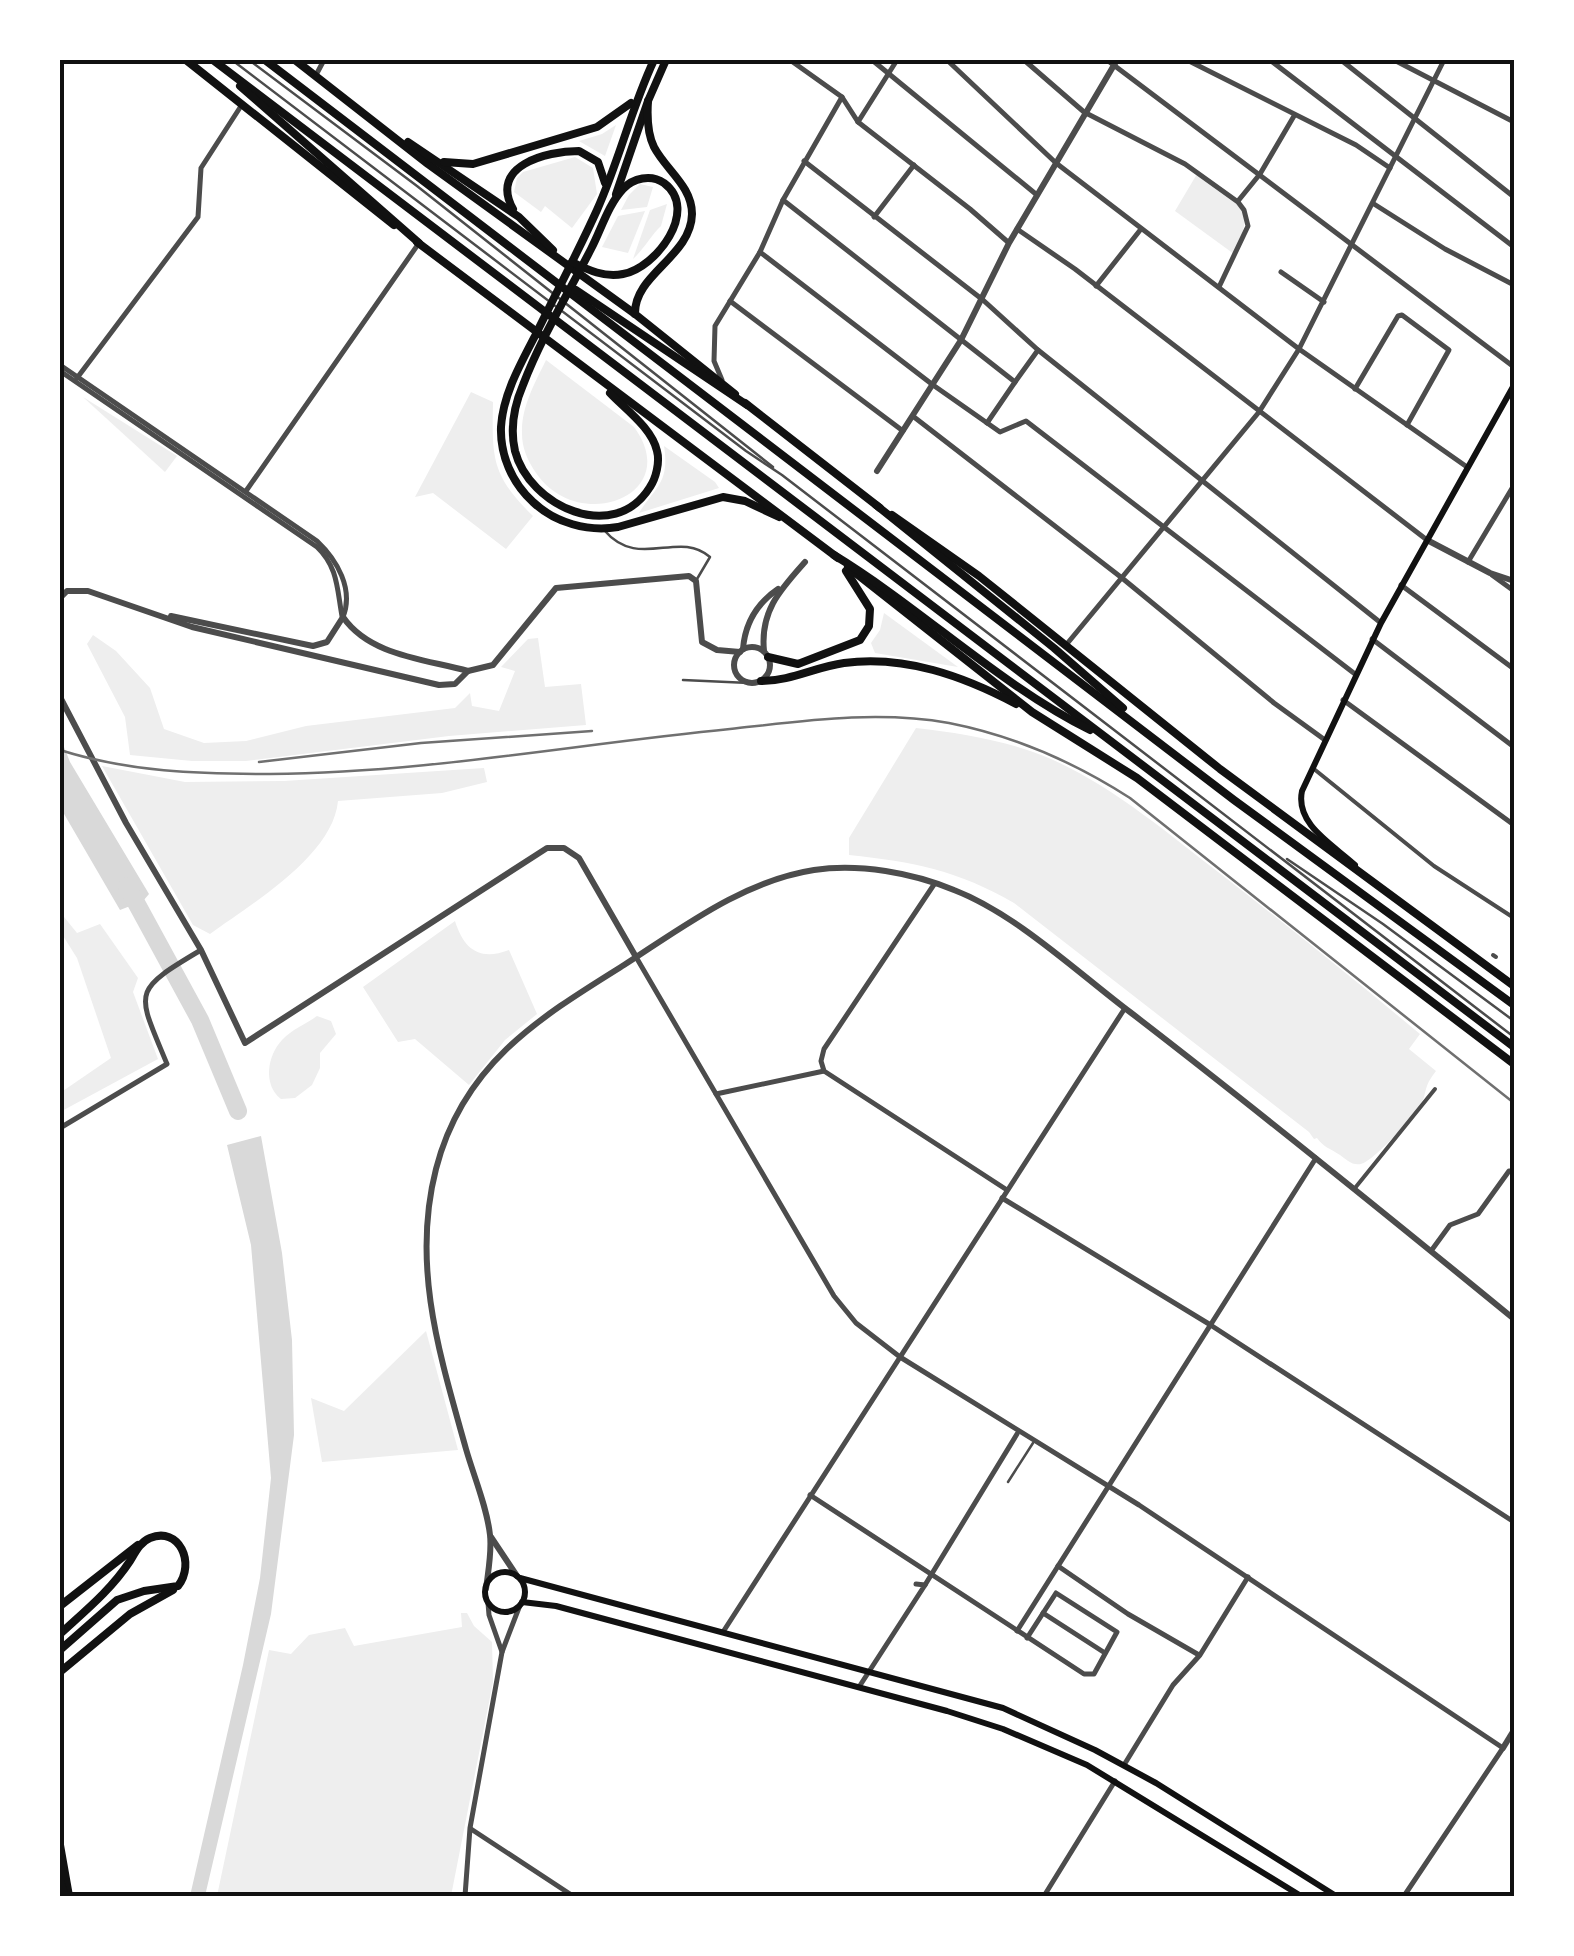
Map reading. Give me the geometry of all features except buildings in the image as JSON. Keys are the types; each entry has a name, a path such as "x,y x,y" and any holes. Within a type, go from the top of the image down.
{"main road":[{"path":"186,60 341,185 796,526 1032,712 1137,778 1514,1064"},
{"path":"264,60 1234,800 1514,1005"},
{"path":"295,60 484,205 635,314 747,405"},
{"path":"654,60 635,100 599,206 506,400 501,426 510,471 523,492 552,516 579,526 603,529 723,497 745,501 796,526"},
{"path":"609,212 666,60"},
{"path":"216,62 419,243"},
{"path":"216,62 1514,1047"},
{"path":"432,158 464,165 484,162 598,127 635,100"},
{"path":"635,314 635,304 643,289 686,237 692,214 685,190 652,144 648,101"},
{"path":"370,116 519,217 556,254 600,274 633,271 662,246 677,219 674,194 659,180 639,178 622,190 609,212 545,340 528,374 514,414 518,462 533,486 572,512 596,516 627,509 643,497 654,479 658,456 650,436 592,375"},
{"path":"519,217 508,199 510,176 523,163 564,152 579,151 601,166 605,182 599,206"},
{"path":"552,277 747,405 1054,648 1144,729"},
{"path":"1386,893 1306,821 1299,806 1312,767 1380,623 1514,385"},
{"path":"876,505 979,576 1220,769 1514,986"},
{"path":"596,516 603,529"},
{"path":"834,555 1055,710 1110,740"},
{"path":"766,654 783,663 798,664 855,644 865,633 872,618 867,598 834,555"},
{"path":"760,681 796,678 841,663 913,665 968,681 1032,712"},
{"path":"60,1606 146,1540 160,1536 176,1542 188,1558 186,1575 178,1586 130,1614 60,1672"},
{"path":"60,1634 119,1578 146,1540"},
{"path":"1300,1896 1087,1765 1003,1729 556,1606 521,1604 504,1612 488,1603 486,1589 498,1574 518,1577 1004,1708 1124,1765 1237,1831 1336,1896"},
{"path":"518,1577 525,1590 521,1604"},
{"path":"60,1650 117,1600 178,1586"},
{"path":"1115,1782 1124,1765"},
{"path":"60,1845 67,1896"},
{"path":"60,1880 67,1896"}],"street":[{"path":"316,76 324,60"},
{"path":"790,60 842,97 858,122 1009,243"},
{"path":"872,60 1036,194"},
{"path":"858,122 897,60"},
{"path":"948,60 1056,163 1300,349 1466,467"},
{"path":"1024,60 1084,112 1185,164 1238,202 1248,226 1218,287"},
{"path":"1186,60 1356,145 1390,168"},
{"path":"1270,60 1514,247"},
{"path":"1341,60 1514,197"},
{"path":"1394,60 1514,122"},
{"path":"1066,645 1259,412 1300,349 1444,60"},
{"path":"877,471 961,340 1009,243 1112,62 1514,367"},
{"path":"723,383 714,362 713,334 842,97"},
{"path":"76,379 198,216 201,168 243,103"},
{"path":"1238,202 1260,174 1294,116"},
{"path":"804,161 983,300 1038,350 1380,623"},
{"path":"874,216 914,165"},
{"path":"783,200 1015,382"},
{"path":"1373,204 1514,285"},
{"path":"1096,286 1141,228"},
{"path":"1017,230 1427,540 1514,581"},
{"path":"245,492 419,243"},
{"path":"760,252 1000,432 1026,421 1355,674"},
{"path":"1281,272 1324,302"},
{"path":"730,301 903,431"},
{"path":"1355,388 1402,315 1450,350 1407,425"},
{"path":"987,423 1038,350"},
{"path":"60,368 245,492 325,555 338,580 343,617 357,634 378,647 468,672"},
{"path":"914,417 1325,740"},
{"path":"1468,562 1514,485"},
{"path":"784,586 767,596 744,631 741,651 734,661 735,672 749,683 760,681 770,668 764,622 769,605 805,562"},
{"path":"1490,573 1514,591"},
{"path":"60,598 67,591 88,591 192,627 438,685 455,684 468,672 493,665 556,588 689,576 696,581 702,642 717,650 755,647 766,654"},
{"path":"1401,585 1514,669"},
{"path":"164,616 219,624 313,646 327,642"},
{"path":"328,660 327,642 343,617"},
{"path":"1372,640 1514,747"},
{"path":"60,697 126,823 201,950 246,1043 547,848 564,848 579,858 834,1296 856,1322 900,1356 1248,1577 1503,1748"},
{"path":"1343,700 1514,825"},
{"path":"1312,767 1434,866 1514,918"},
{"path":"518,1577 490,1536 434,1334 426,1288 428,1208 436,1167 468,1097 512,1042 543,1016 738,894 790,876 856,868 935,883 994,912 1282,1128 1514,1319"},
{"path":"935,883 824,1049 821,1061 824,1071 1007,1190"},
{"path":"60,1128 168,1064 144,1007 145,992 158,976 201,950"},
{"path":"723,1634 1124,1008"},
{"path":"716,1094 824,1071"},
{"path":"1354,1188 1435,1089"},
{"path":"1017,1631 1316,1158"},
{"path":"1431,1251 1450,1225 1478,1214 1509,1171 1514,1170"},
{"path":"1002,1198 1209,1324 1514,1522"},
{"path":"859,1687 1018,1433"},
{"path":"810,1495 930,1576 1017,1631 1027,1638 1084,1674 1094,1674 1117,1632 1056,1593 1027,1638"},
{"path":"486,1589 490,1536"},
{"path":"1058,1566 1128,1614 1200,1656"},
{"path":"1124,1765 1173,1685 1200,1656 1248,1577"},
{"path":"916,1584 924,1585"},
{"path":"488,1603 488,1615 502,1652"},
{"path":"465,1896 470,1828 502,1652 521,1604"},
{"path":"1043,1613 1105,1653"},
{"path":"1404,1896 1514,1730"},
{"path":"1044,1896 1115,1782"},
{"path":"470,1828 573,1896"}],"lane":[{"path":"232,60 526,286 782,474 1514,1037"},
{"path":"250,60 417,186 782,474"},
{"path":"603,529 626,548 645,551 688,546 704,551 710,556 696,581"},
{"path":"683,680 749,683"},
{"path":"1269,847 1383,924 1514,1022"},
{"path":"1008,1482 1033,1442"}],"shaded area":[{"path":"616,125 605,156 579,141 602,134"},
{"path":"575,157 593,168 597,194 572,228 545,206 541,212 514,192 517,178 523,172"},
{"path":"1197,174 1240,205 1244,224 1234,254 1175,211"},
{"path":"640,184 653,187 647,207 621,210 629,195"},
{"path":"667,204 661,226 633,259 650,210"},
{"path":"645,211 628,253 602,247 618,216"},
{"path":"546,360 634,427 646,451 646,472 636,489 619,500 598,504 575,501 552,490 529,462 522,424"},
{"path":"471,392 493,402 497,465 509,489 533,516 506,549 433,493 415,497"},
{"path":"83,397 177,456 165,472"},
{"path":"664,446 719,488 639,513 663,477"},
{"path":"884,613 958,667 875,653 871,643 880,630"},
{"path":"93,635 116,651 150,688 164,729 204,743 246,741 306,726 455,708 470,693 472,706 499,711 515,671 501,667 528,639 538,638 545,687 581,684 586,725 449,736 246,761 130,755 125,717 87,644"},
{"path":"916,728 985,739 1051,759 1118,797 1181,843 1420,1034 1409,1049 1436,1071 1421,1104 1376,1154 1361,1164 1352,1163 1314,1139 1014,903 934,869 849,855 849,838"},
{"path":"60,737 70,762 149,894 143,901 120,910 60,807"},
{"path":"102,766 185,782 284,781 484,768 487,782 442,793 338,801 322,841 306,859 288,877 210,934 193,925"},
{"path":"60,912 77,933 100,924 138,978 133,992 158,1059 60,1112 60,1093 111,1058 77,958 60,931"},
{"path":"455,921 463,939 474,950 490,954 509,950 537,1014 505,1040 469,1085 415,1039 398,1042 363,987"},
{"path":"317,1016 331,1021 336,1034 320,1053 320,1068 312,1085 295,1098 281,1099 269,1078 273,1054 286,1036"},
{"path":"261,1136 282,1253 292,1340 294,1435 271,1614 205,1896 190,1896 260,1578 271,1478 251,1245 227,1145"},
{"path":"426,1331 458,1450 322,1462 311,1398 344,1411"},
{"path":"461,1613 467,1613 474,1626 492,1642 493,1682 451,1896 217,1896 269,1650 291,1654 309,1635 345,1628 354,1646 462,1627"}],"waterway":[{"path":"127,886 200,1020 238,1111"}],"railway":[{"path":"60,750 164,770 270,774 386,769 839,718 922,719 973,728 1043,752 1130,798 1514,1103"},
{"path":"259,762 421,743 592,731"}]}
